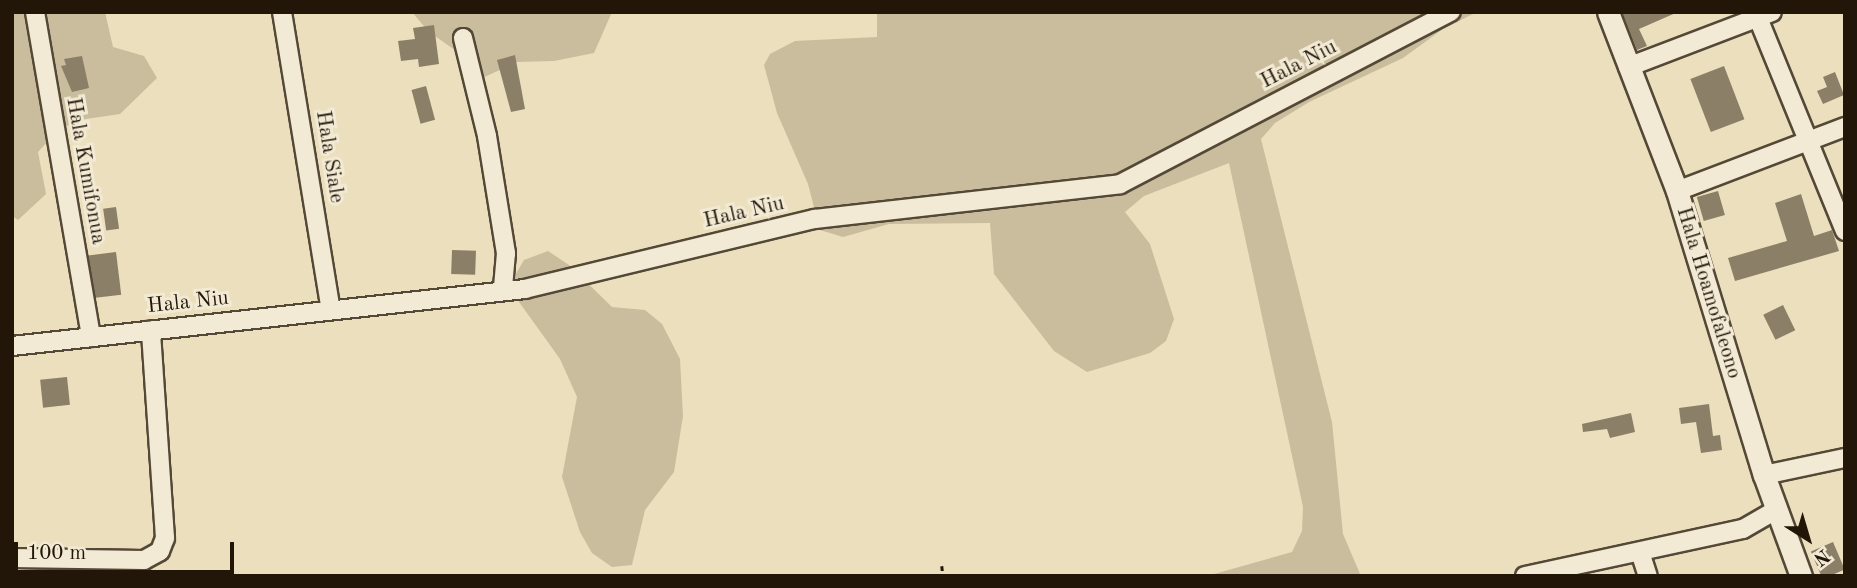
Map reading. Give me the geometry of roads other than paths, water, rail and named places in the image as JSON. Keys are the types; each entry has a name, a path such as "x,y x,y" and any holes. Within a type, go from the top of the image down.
{"street":[{"name":"Hala Kumifonua","path":"35,12 91,337"},
{"name":"Hala Siale","path":"282,12 331,310"},
{"name":"Hala Niu","path":"12,346 503,291 815,219 1120,184 1451,12"},
{"name":"Hala Hoamofaleono","path":"1608,12 1677,191 1764,475 1801,576"},
{"path":"1628,67 1765,15 1808,140 1845,231"},
{"path":"463,37 506,253 503,291"},
{"path":"1677,191 1845,127"},
{"path":"12,558 144,559 160,551 165,538 151,330"},
{"path":"1764,475 1845,458"},
{"path":"1525,576 1743,529 1776,510"},
{"path":"1640,552 1648,576"}]}
